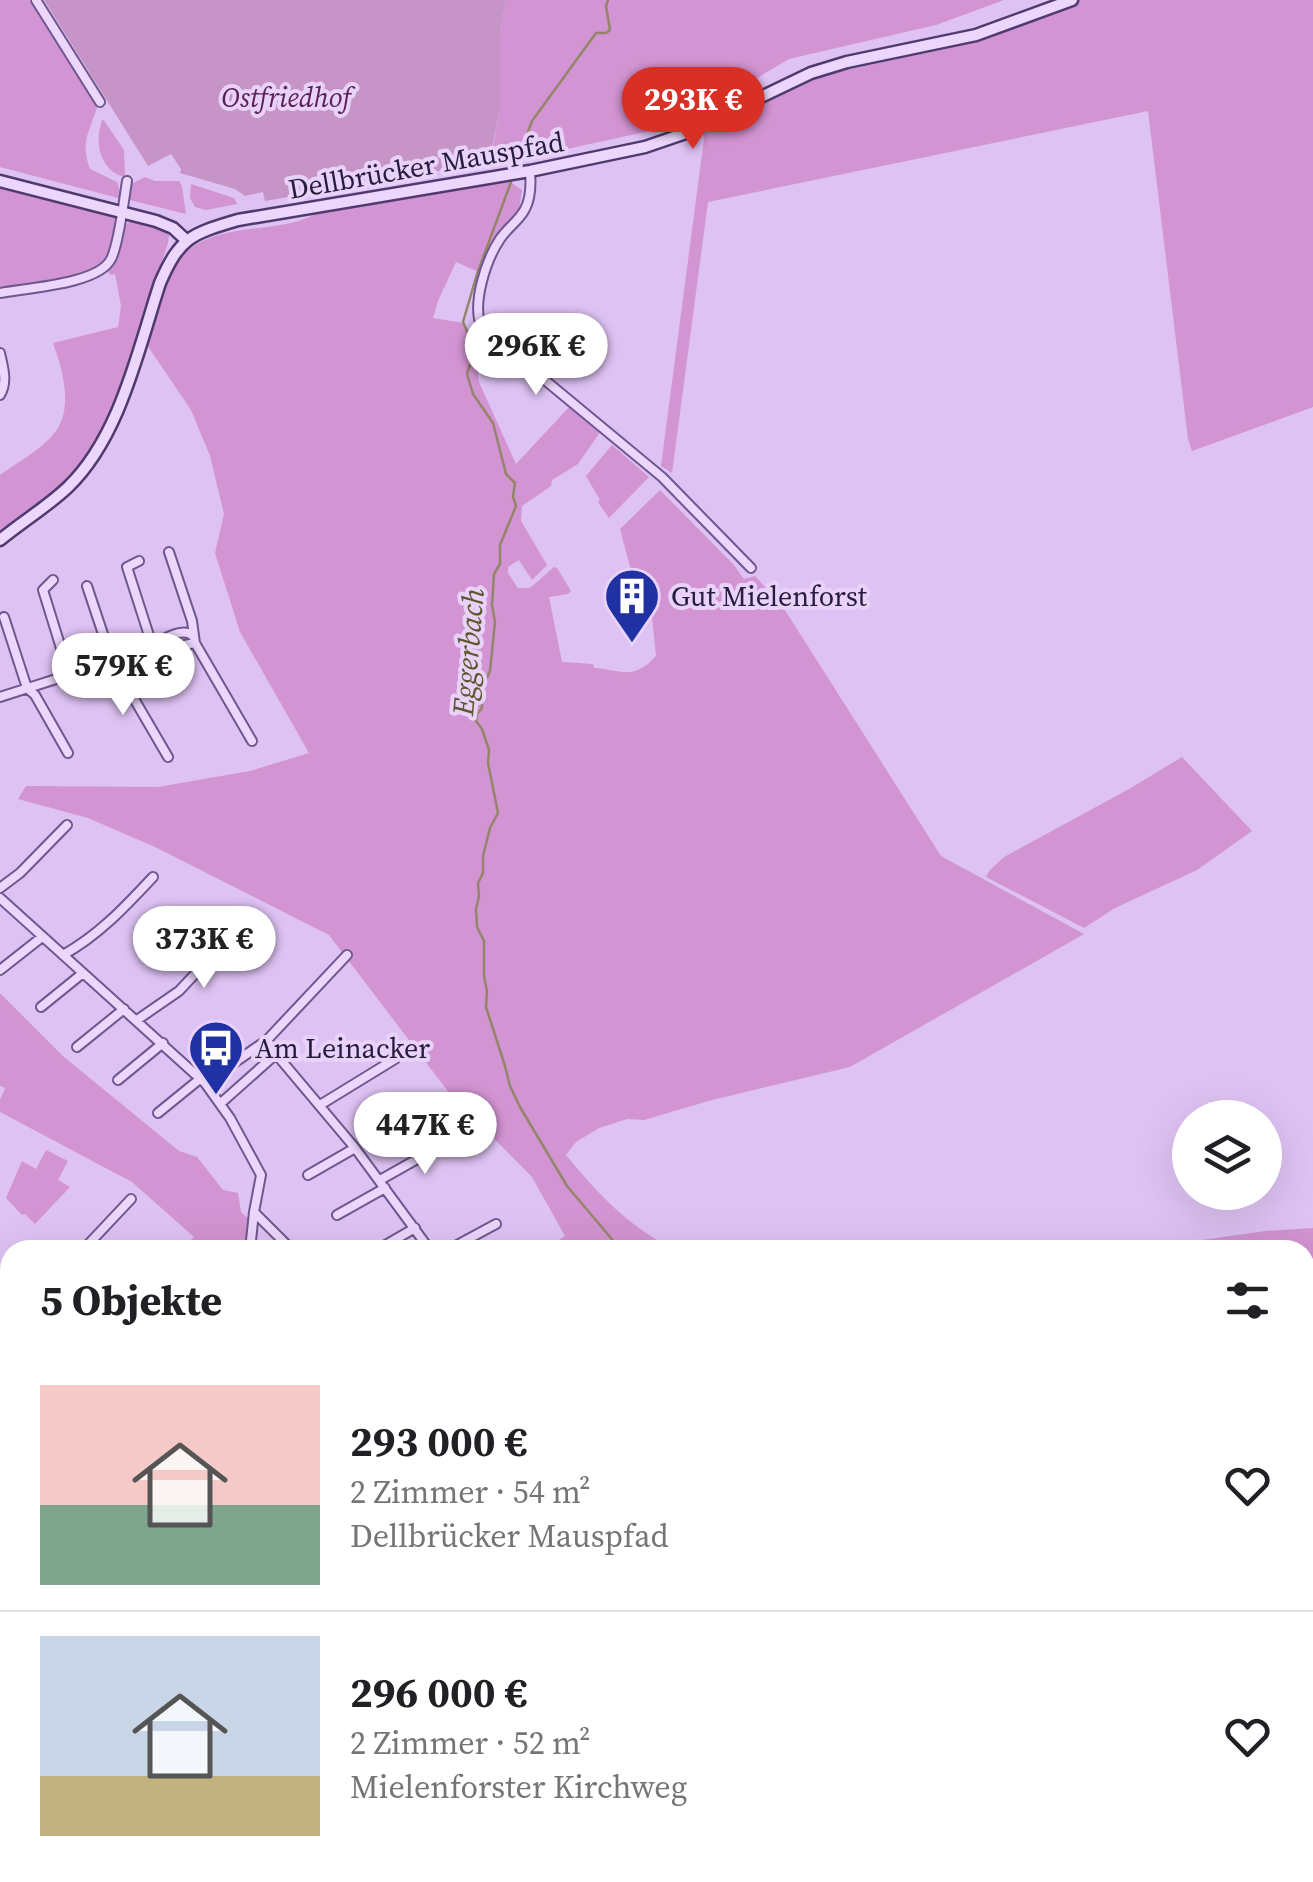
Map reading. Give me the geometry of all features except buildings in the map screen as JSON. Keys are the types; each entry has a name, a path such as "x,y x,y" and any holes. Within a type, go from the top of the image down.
{"main road":[{"name":"Dellbrücker Mauspfad","path":"186,240 205,230 242,220 530,171 671,140 810,72 976,35 1072,0"},
{"path":"0,181 166,225 186,240 172,257 160,283 102,444 68,487 0,540"}],"street":[{"path":"36,0 100,102"},
{"path":"530,171 527,208 497,242 484,278 477,302 482,328 662,477 751,568"},
{"path":"0,293 88,277 104,270 113,256 127,180"},
{"path":"0,353 5,376 0,394"},
{"path":"169,552 192,621 194,640"},
{"path":"139,561 127,567 153,648"},
{"path":"53,580 43,590 70,674"},
{"path":"87,586 112,660 168,757"},
{"path":"4,618 27,688 35,695 68,753"},
{"path":"153,648 157,643 190,632 252,742"},
{"path":"0,698 112,660 194,640"},
{"path":"0,888 68,824"},
{"path":"63,955 110,923 152,877"},
{"path":"0,900 164,1043 221,1103 261,1176 251,1240"},
{"path":"137,1020 178,991 240,926"},
{"path":"0,970 42,937"},
{"path":"158,1112 267,1040 348,955"},
{"path":"41,1006 83,973"},
{"path":"77,1047 124,1008"},
{"path":"267,1040 423,1240"},
{"path":"118,1080 164,1043"},
{"path":"221,1103 276,1054"},
{"path":"320,1105 395,1060"},
{"path":"337,1215 451,1140"},
{"path":"308,1176 355,1148"},
{"path":"93,1240 131,1198"},
{"path":"254,1212 282,1240"},
{"path":"466,1240 496,1224"},
{"path":"394,1240 415,1228"}],"shaded area":[{"path":"0,0 29,0 97,108 87,138 87,160 90,169 117,182 122,199 0,167"},
{"path":"506,0 1004,0 936,25 789,59 690,118 659,129 489,166 500,110 500,34"},
{"path":"1079,0 1313,0 1313,407 1192,451 1148,111 708,202 672,473 661,466 703,133 826,74 945,49"},
{"path":"103,119 124,150 125,177 104,162 99,145"},
{"path":"145,177 179,181 186,214 130,200 128,189"},
{"path":"509,181 522,190 519,210 502,228 481,273 456,262 433,318 463,323 474,338 479,382 516,464 571,405 600,432 578,464 522,506 521,521 547,565 532,580 519,560 508,567 518,588 530,588 557,568 571,591 549,597 562,662 627,672 641,669 656,656 650,598 638,597 620,529 660,490 744,579 755,576 783,607 941,856 1084,934 850,1067 644,1120 627,1119 599,1128 576,1142 566,1155 616,1209 658,1240 559,1240 565,1236 532,1177 450,1094 329,935 155,847 88,818 18,799 26,786 158,787 250,771 309,753 240,632 215,553 224,514 210,456 191,410 143,339 178,260 203,241 414,194"},
{"path":"191,184 234,198 237,204 206,210 195,207 190,198"},
{"path":"0,186 115,215 118,220 106,259 86,273 0,289"},
{"path":"131,220 165,228 169,235 117,397 101,435 65,481 0,532 0,475 47,441 63,415 65,391 53,343 118,327 121,306 115,274 110,275 107,268 123,228"},
{"path":"612,445 649,477 609,518 586,476"},
{"path":"1182,757 1252,831 1197,870 1115,908 1084,928 986,877 1004,857"},
{"path":"0,993 64,1057 179,1151 197,1157 223,1190 238,1193 241,1212 249,1219 247,1240 191,1240 194,1237 132,1182 0,1112 5,1088 0,1086"},
{"path":"46,1150 68,1161 58,1180 70,1187 35,1224 6,1198 22,1161 36,1169"},
{"path":"1313,1228 1313,1240 1202,1240"}],"green space":[{"name":"Ostfriedhof","path":"44,0 506,0 500,34 500,110 489,162 265,201 263,192 245,196 235,189 180,173 171,154 148,166"}],"waterway":[{"name":"Eggerbach","path":"520,153 532,121 596,33 610,30 608,0"},
{"name":"Eggerbach","path":"511,182 463,322 475,349 467,374 473,394 493,423 506,474 515,483 516,506 500,545 500,564 494,574 490,671 481,691 482,708 476,721 489,750 498,813 490,828 478,883 477,927 484,941 486,1007 510,1086 567,1186 613,1240"}],"place":[{"name":"Gut Mielenforst","path":"632,645"},
{"name":"Am Leinacker","path":"216,1097"}]}
